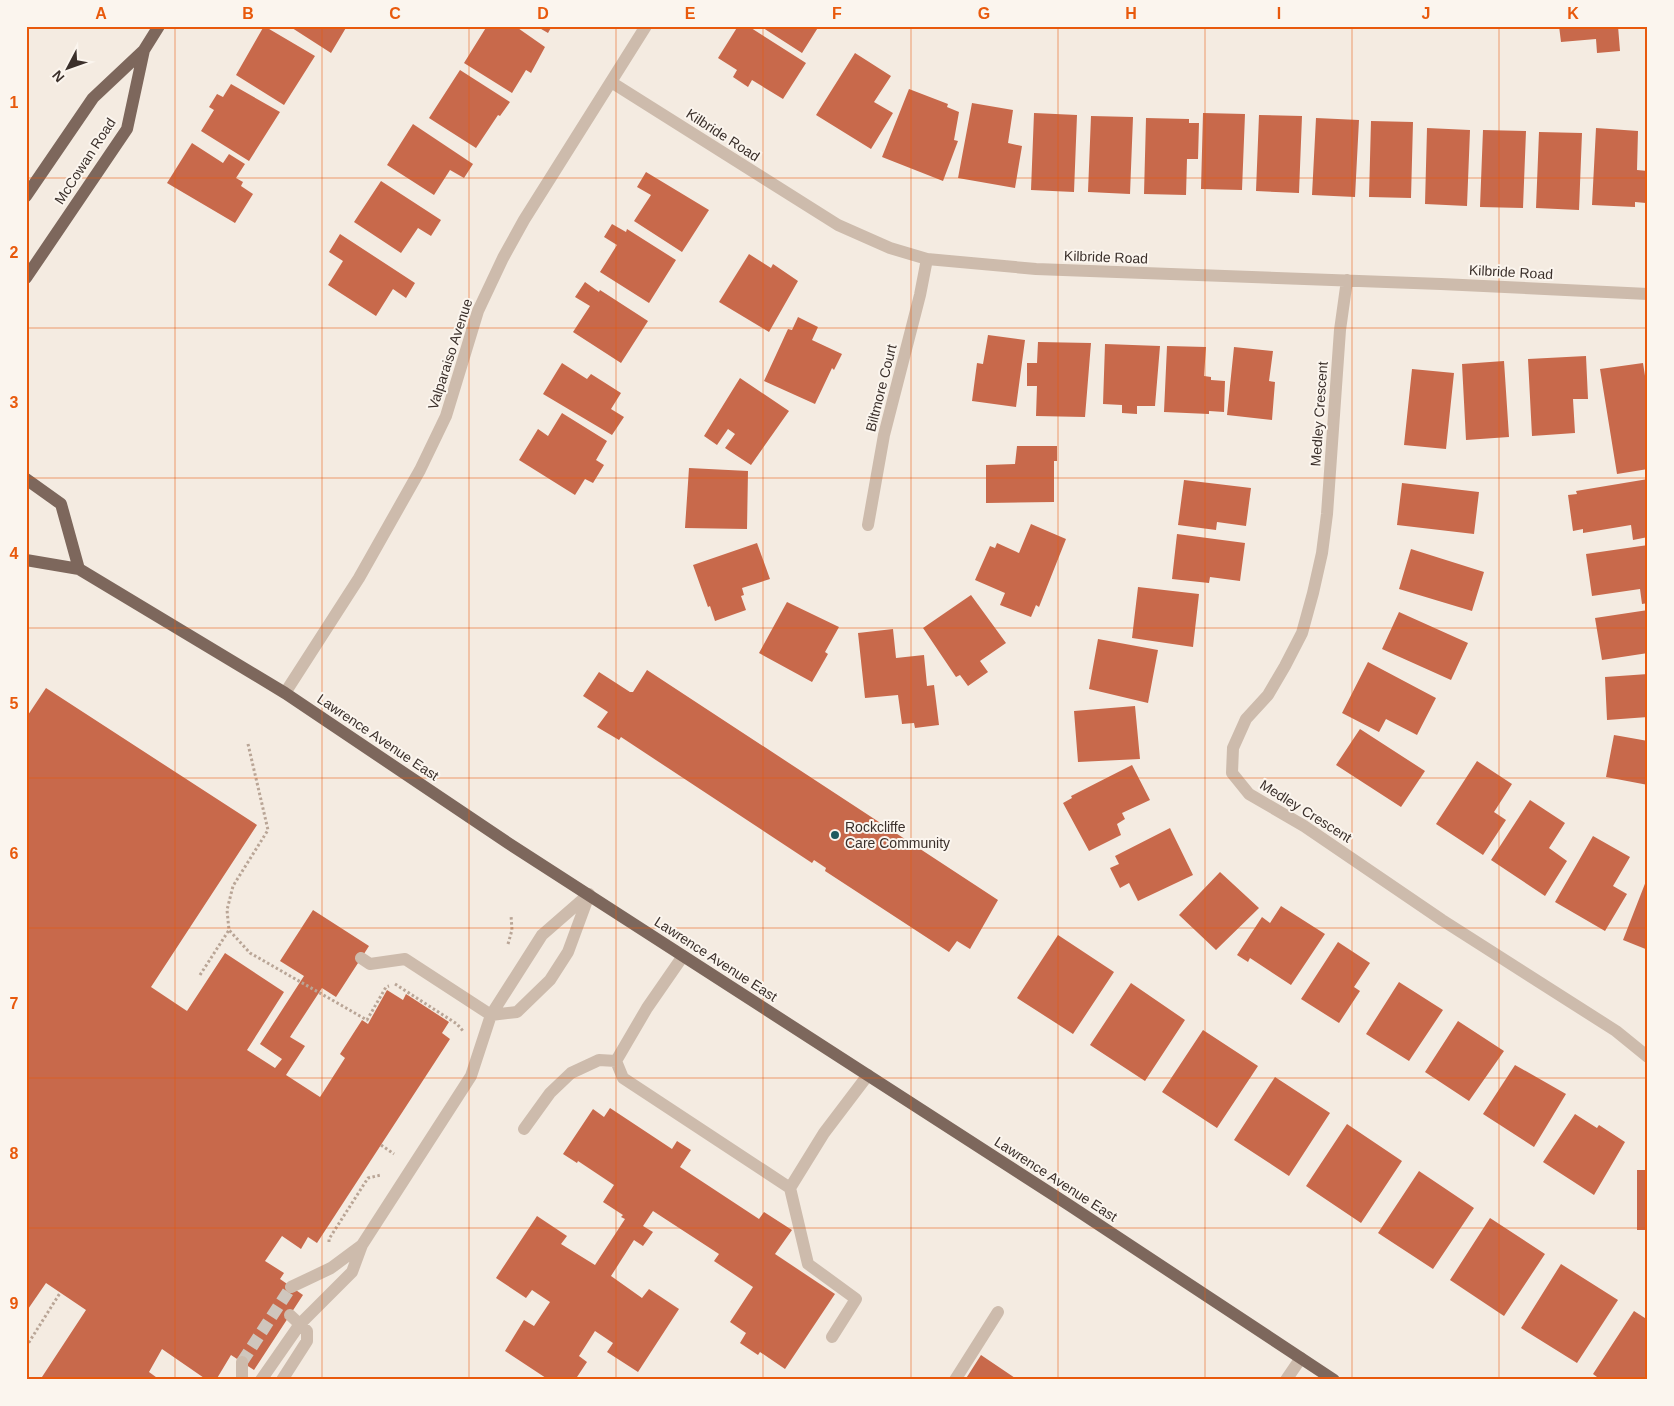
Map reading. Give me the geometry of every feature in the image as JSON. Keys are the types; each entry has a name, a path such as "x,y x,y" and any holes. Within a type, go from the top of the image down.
{"main road":[{"name":"McCowan Road","path":"26,196 93,98 144,50 159,26"},
{"name":"McCowan Road","path":"26,278 127,129 144,50"},
{"path":"26,479 61,504 79,569"},
{"name":"Lawrence Avenue East","path":"26,560 79,569 285,692 508,844 589,894 1069,1205 1334,1380"}],"street":[{"name":"Valparaiso Avenue","path":"285,692 359,578 420,470 446,416 478,311 503,258 524,220 646,26"},
{"name":"Kilbride Road","path":"611,82 838,226 890,248 927,259 1036,269 1347,280 1648,294"},
{"name":"Biltmore Court","path":"868,525 884,435 920,295 927,259"},
{"name":"Medley Crescent","path":"1347,280 1340,330 1322,553 1302,633 1268,695 1246,719 1233,748 1232,773 1250,794 1304,826 1442,920 1616,1031 1648,1057"},
{"path":"262,1380 300,1324 352,1272 362,1246 471,1076 490,1014 542,935 589,894"},
{"path":"361,958 370,964 405,959 490,1014 517,1012 550,980 568,952 589,894"},
{"path":"616,1061 647,1008 683,956"},
{"path":"524,1130 550,1093 571,1073 599,1060 616,1061"},
{"path":"616,1061 623,1078 790,1188 808,1264 856,1299 832,1337"},
{"path":"790,1188 824,1133 868,1075"},
{"path":"291,1287 330,1268 362,1246"},
{"path":"954,1380 998,1312"},
{"path":"282,1380 307,1340 307,1331 290,1315"},
{"path":"1286,1380 1301,1358"},
{"path":"242,1362 242,1380"}],"path":[{"path":"248,744 268,830 233,886 227,910 229,930 250,953 367,1020 386,987 393,984 403,988 457,1024 464,1032"},
{"path":"506,951 512,930 511,915"},
{"path":"200,975 229,930"},
{"path":"381,1144 396,1156 392,1162"},
{"path":"329,1247 329,1239 368,1178 385,1174"},
{"path":"26,1347 60,1293"}],"building":[{"path":"264,26 315,56 284,105 236,75"},
{"path":"289,26 347,26 331,53"},
{"path":"487,26 515,26 545,47 531,73 526,70 512,93 464,63"},
{"path":"536,26 552,26 548,33"},
{"path":"738,26 748,26 806,63 783,99 752,80 748,87 733,77 737,70 718,58"},
{"path":"760,26 819,26 802,53"},
{"path":"1559,26 1618,26 1620,51 1597,53 1596,39 1561,42"},
{"path":"855,53 891,76 874,102 893,113 871,149 816,115"},
{"path":"460,70 510,102 500,116 498,115 476,148 429,118"},
{"path":"231,84 280,112 249,161 201,131 214,110 209,107 217,94 223,97"},
{"path":"909,89 948,104 947,107 959,112 954,140 958,141 943,181 882,157"},
{"path":"972,103 1013,110 1008,143 1022,146 1015,188 958,178"},
{"path":"1034,113 1077,115 1074,192 1031,190"},
{"path":"1203,113 1245,114 1242,190 1201,189"},
{"path":"1259,115 1302,116 1299,193 1256,191"},
{"path":"1091,116 1133,117 1130,194 1088,192"},
{"path":"1146,118 1189,119 1189,123 1199,123 1198,159 1187,159 1186,195 1144,194"},
{"path":"1316,118 1359,120 1355,197 1312,195"},
{"path":"1371,121 1413,122 1411,198 1369,197"},
{"path":"413,124 473,164 464,178 450,170 434,195 387,165"},
{"path":"1427,128 1470,130 1467,206 1425,204"},
{"path":"1596,128 1638,131 1637,170 1648,171 1646,203 1635,202 1635,207 1592,205"},
{"path":"1483,130 1526,131 1523,208 1480,207"},
{"path":"1539,132 1582,133 1579,210 1536,208"},
{"path":"192,143 223,163 229,154 245,164 236,178 243,182 241,186 253,194 235,223 167,183"},
{"path":"646,172 709,210 682,252 634,221 651,195 637,187"},
{"path":"381,181 441,220 431,236 418,228 401,253 354,222"},
{"path":"612,224 626,232 627,229 676,260 649,303 600,272 617,245 604,237"},
{"path":"340,234 415,283 406,298 393,289 376,316 328,285 343,261 329,252"},
{"path":"749,254 771,268 773,264 798,281 769,332 719,302"},
{"path":"585,282 648,321 621,363 573,332 590,306 575,297"},
{"path":"798,317 818,327 812,340 842,354 834,370 832,368 815,404 764,381 788,329 792,330"},
{"path":"988,335 1025,340 1016,407 972,401 977,363 983,364"},
{"path":"1038,342 1091,343 1085,417 1036,416 1037,386 1027,386 1027,363 1037,363"},
{"path":"1105,344 1160,346 1155,406 1137,406 1137,414 1122,413 1122,405 1103,404"},
{"path":"1167,346 1206,347 1204,376 1211,377 1211,380 1225,381 1224,412 1209,411 1209,414 1164,412"},
{"path":"1234,347 1273,351 1269,381 1275,382 1272,420 1227,415"},
{"path":"1586,356 1588,399 1573,399 1575,433 1532,436 1528,359"},
{"path":"1504,361 1509,437 1466,440 1462,364"},
{"path":"562,363 587,379 591,374 621,393 611,409 624,417 612,435 543,394"},
{"path":"1643,363 1648,395 1648,469 1617,474 1600,369"},
{"path":"1412,369 1454,373 1446,449 1404,445"},
{"path":"740,378 789,411 751,465 725,448 735,434 728,429 717,445 704,436"},
{"path":"562,413 607,441 596,460 604,465 593,483 585,479 575,495 519,460 538,429 548,436"},
{"path":"1017,446 1057,446 1057,461 1054,461 1054,502 986,503 986,465 1015,464"},
{"path":"689,468 748,471 747,529 685,528"},
{"path":"1648,479 1648,537 1633,540 1631,525 1583,533 1583,529 1573,531 1568,495 1577,494 1576,491"},
{"path":"1184,480 1251,488 1246,526 1217,522 1216,530 1178,525"},
{"path":"1402,483 1479,492 1474,534 1397,525"},
{"path":"1031,524 1066,539 1039,607 1036,605 1031,617 1000,605 1005,593 975,580 990,546 995,548 997,543 1019,553"},
{"path":"1177,534 1245,543 1240,581 1210,577 1209,583 1172,579"},
{"path":"757,543 770,579 742,588 744,595 741,596 746,610 715,621 693,565"},
{"path":"1648,545 1648,603 1642,604 1640,589 1592,596 1586,554"},
{"path":"1411,549 1484,572 1472,611 1399,589"},
{"path":"1138,587 1199,594 1193,647 1132,638"},
{"path":"971,595 1006,643 980,661 988,672 968,686 960,675 956,677 923,628"},
{"path":"787,602 839,627 825,652 828,654 812,682 759,653"},
{"path":"1648,610 1648,653 1602,660 1595,618"},
{"path":"1399,612 1468,643 1451,680 1382,649"},
{"path":"893,629 896,658 924,655 927,686 934,685 939,725 915,728 914,723 902,724 898,695 865,698 858,633"},
{"path":"1098,639 1158,650 1148,703 1089,689"},
{"path":"1368,662 1436,698 1417,735 1386,719 1379,732 1342,713"},
{"name":"Rockcliffe Care Community","path":"647,670 998,900 970,949 957,941 949,952 825,871 826,868 814,860 812,863 621,737 619,740 597,727 608,712 583,696 599,672 630,692 633,692"},
{"path":"1648,674 1648,717 1607,720 1605,677"},
{"path":"46,688 257,825 151,987 187,1011 225,953 284,992 247,1050 275,1068 282,1059 260,1044 304,976 280,961 313,910 369,946 336,997 322,988 290,1037 305,1046 286,1075 320,1097 345,1058 340,1054 362,1020 368,1024 387,990 403,1000 406,994 449,1022 442,1033 450,1039 317,1243 308,1237 301,1249 282,1236 265,1261 284,1273 280,1279 303,1295 254,1370 231,1355 216,1380 207,1380 162,1349 149,1372 160,1380 40,1380 86,1310 46,1283 26,1312 26,718"},
{"path":"1135,706 1140,759 1078,762 1074,711"},
{"path":"1360,729 1425,771 1401,807 1336,765"},
{"path":"1614,735 1648,741 1648,785 1606,777"},
{"path":"1477,761 1512,784 1494,812 1506,820 1483,855 1436,824"},
{"path":"1132,765 1150,800 1122,813 1125,819 1117,824 1121,835 1089,851 1063,803 1072,798 1071,796"},
{"path":"1530,800 1565,823 1549,848 1567,861 1545,896 1491,860"},
{"path":"1170,828 1193,875 1138,901 1129,883 1120,888 1110,868 1119,864 1115,856"},
{"path":"1593,836 1630,857 1613,886 1627,894 1605,931 1555,902"},
{"path":"1220,872 1259,908 1216,950 1179,915"},
{"path":"1648,876 1648,950 1623,940"},
{"path":"1281,906 1325,934 1291,985 1250,958 1248,962 1237,955 1262,917 1270,923"},
{"path":"1058,935 1114,972 1073,1034 1017,998"},
{"path":"1338,942 1370,963 1354,987 1360,991 1339,1023 1301,999"},
{"path":"1399,982 1443,1010 1409,1061 1366,1034"},
{"path":"1131,983 1185,1020 1145,1081 1090,1045"},
{"path":"1458,1021 1504,1051 1469,1101 1425,1072"},
{"path":"1203,1030 1258,1066 1217,1128 1162,1092"},
{"path":"1515,1065 1566,1094 1534,1147 1483,1114"},
{"path":"1275,1077 1330,1113 1289,1176 1234,1140"},
{"path":"610,1108 672,1149 677,1141 691,1150 680,1167 759,1219 764,1212 792,1230 775,1254 835,1294 785,1369 760,1352 758,1355 740,1343 746,1333 730,1322 753,1287 714,1261 719,1254 653,1211 643,1226 653,1232 643,1246 634,1240 611,1276 642,1298 649,1289 679,1309 638,1372 607,1352 613,1343 595,1331 579,1356 587,1362 575,1380 549,1380 505,1351 524,1320 534,1326 550,1302 532,1290 526,1298 496,1278 537,1216 567,1236 561,1244 595,1265 625,1219 621,1217 623,1215 603,1202 614,1185 578,1161 577,1163 563,1154 593,1109 604,1117"},
{"path":"1575,1114 1597,1128 1599,1125 1625,1142 1594,1195 1543,1162"},
{"path":"1347,1124 1402,1161 1361,1223 1306,1186"},
{"path":"1637,1170 1648,1170 1648,1230 1637,1230"},
{"path":"1419,1171 1474,1208 1433,1269 1378,1233"},
{"path":"1490,1218 1545,1254 1504,1316 1450,1280"},
{"path":"1561,1264 1618,1300 1577,1363 1521,1328"},
{"path":"1634,1311 1648,1320 1648,1380 1601,1380 1593,1374"},
{"path":"981,1355 1018,1380 965,1380"}],"tunnel":[{"path":"242,1362 291,1287"}],"place":[{"name":"Rockcliffe Care Community","path":"835,835"}]}
